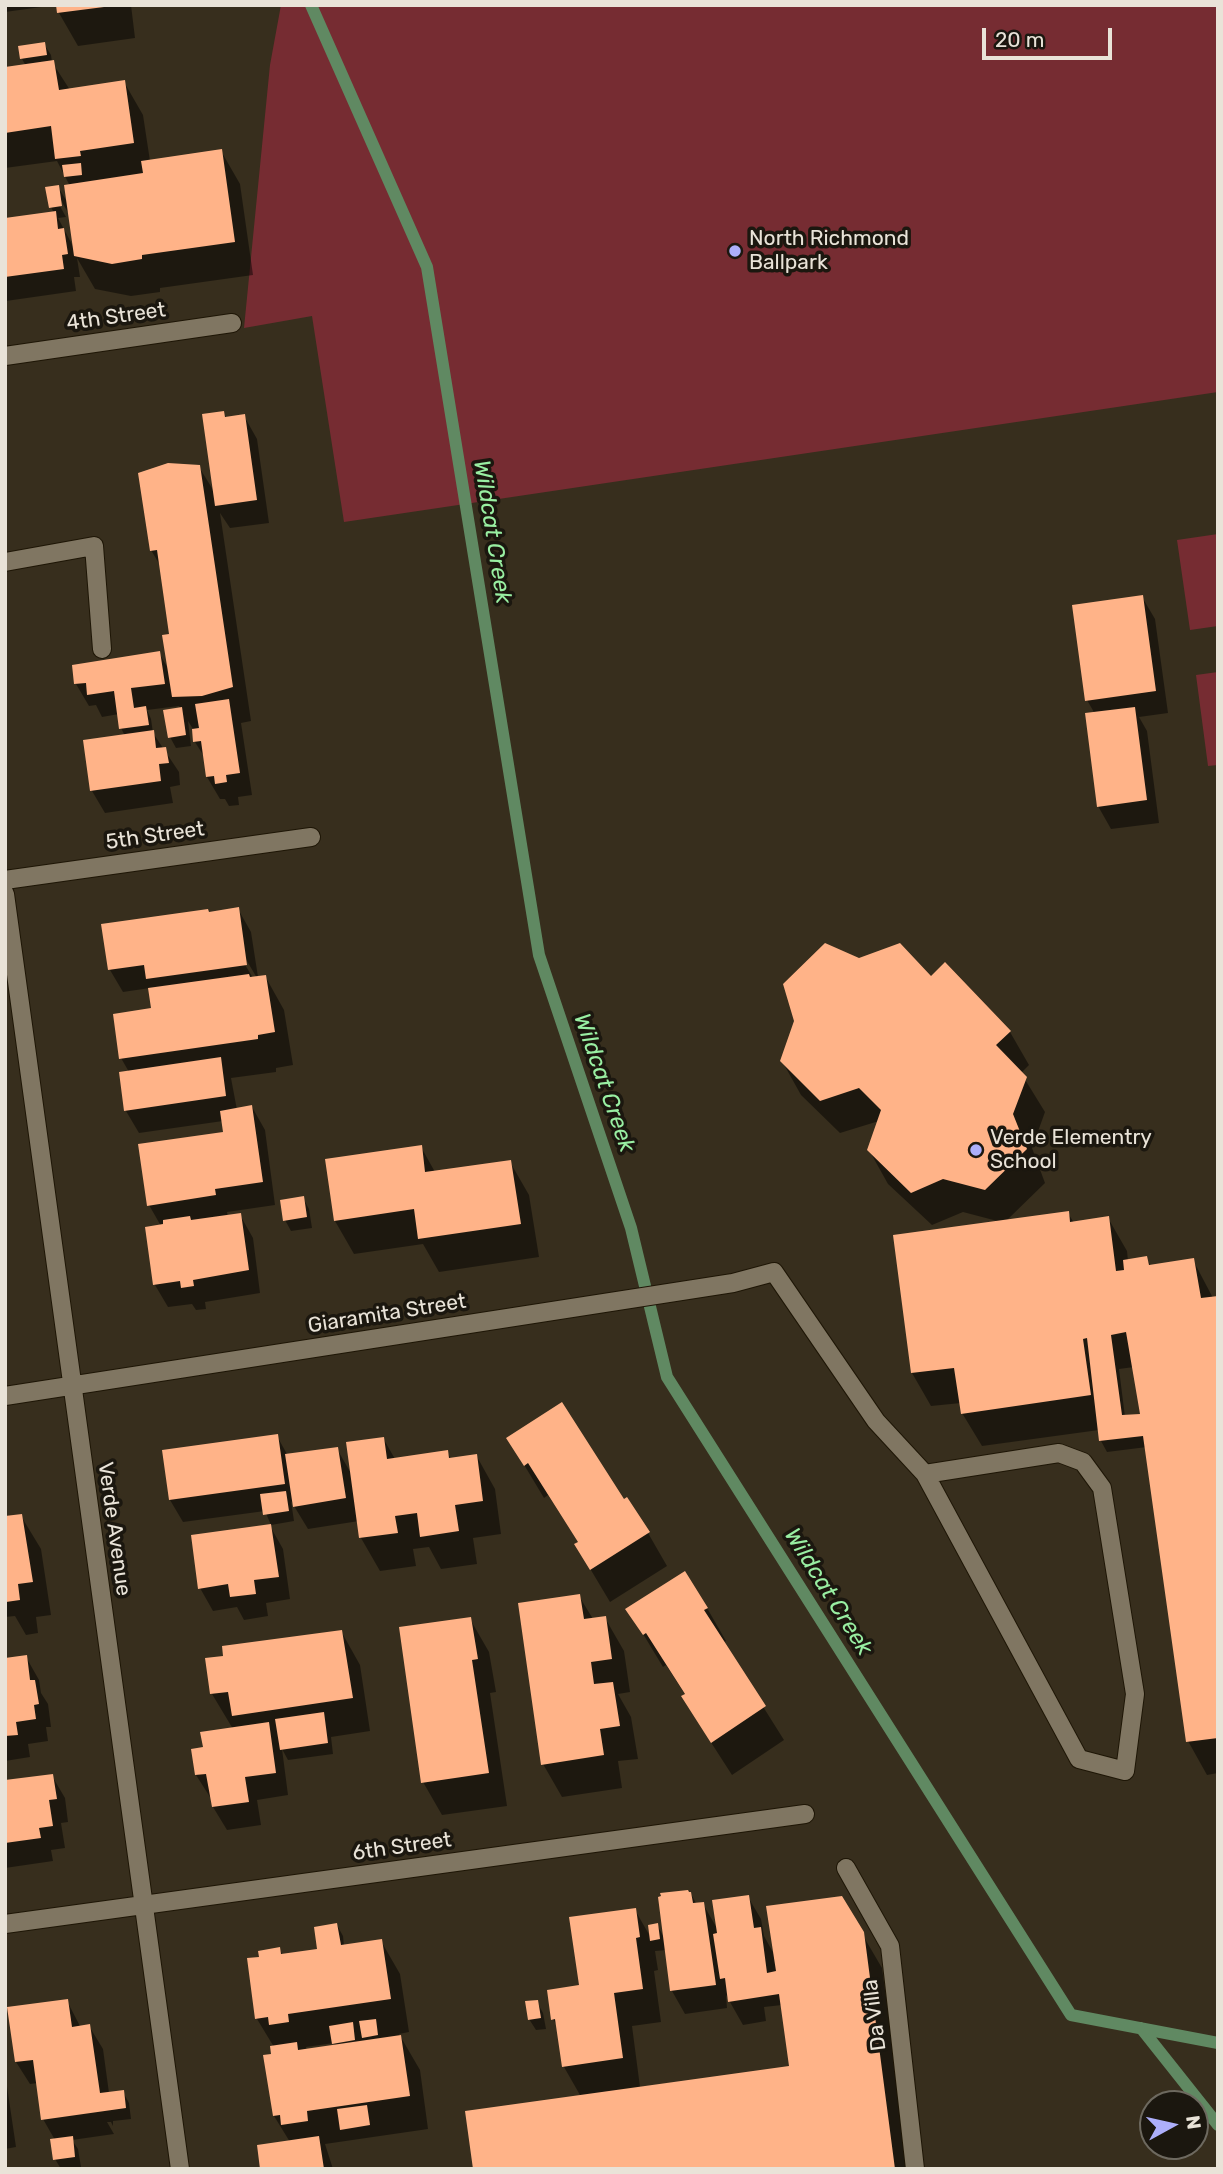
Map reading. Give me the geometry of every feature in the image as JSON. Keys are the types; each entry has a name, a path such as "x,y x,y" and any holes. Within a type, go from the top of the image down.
{"street":[{"name":"4th Street","path":"5,356 232,323"},
{"path":"5,562 94,546 102,649"},
{"name":"5th Street","path":"5,880 311,836"},
{"name":"Verde Avenue","path":"5,894 180,2169"},
{"name":"Giaramita Street","path":"5,1396 733,1283 774,1272 876,1421 925,1474"},
{"path":"1059,1453 1083,1462 1102,1488 1135,1694 1125,1771 1079,1759 925,1474 1059,1453"},
{"name":"6th Street","path":"5,1924 805,1814"},
{"name":"Da Villa","path":"846,1868 890,1946 915,2169"}],"shaded area":[{"name":"North Richmond Ballpark","path":"281,5 1218,5 1218,392 344,522 312,316 244,328 270,65"},
{"path":"1218,534 1218,626 1190,630 1177,540"},
{"path":"1218,672 1218,765 1208,766 1196,675"}],"building":[{"path":"56,5 104,5 104,7 57,13"},
{"path":"45,42 47,55 20,59 18,46"},
{"path":"54,60 59,90 125,80 134,143 80,151 81,156 55,159 51,126 5,133 5,67"},
{"path":"222,149 235,242 142,255 142,259 112,264 74,256 64,185 143,173 141,161"},
{"path":"81,163 82,175 64,177 62,165"},
{"path":"59,185 62,206 49,208 45,187"},
{"path":"56,211 58,229 64,228 68,254 62,255 64,269 5,277 5,218"},
{"path":"224,411 225,417 245,414 257,500 215,506 202,414"},
{"path":"168,463 200,465 233,687 202,696 172,697 162,635 169,634 157,550 150,551 138,473"},
{"path":"1143,595 1156,691 1085,701 1072,605"},
{"path":"160,651 165,684 131,688 134,708 146,706 149,725 119,729 114,691 87,695 86,683 74,684 72,665"},
{"path":"229,699 240,773 226,775 227,782 215,784 214,776 206,777 201,741 193,742 192,729 199,728 195,704"},
{"path":"182,707 186,735 168,738 163,710"},
{"path":"1135,707 1147,800 1097,807 1085,713"},
{"path":"154,730 156,748 166,747 169,763 159,764 161,781 90,791 83,740"},
{"path":"239,907 247,965 146,979 144,965 108,970 101,924"},
{"path":"825,943 859,958 900,943 931,976 945,962 1011,1031 996,1045 1027,1077 1013,1114 1027,1149 985,1190 943,1179 911,1193 867,1150 881,1110 859,1088 820,1101 780,1061 794,1021 783,984"},
{"path":"249,974 250,977 266,975 275,1032 258,1035 258,1039 119,1059 113,1014 151,1008 148,988"},
{"path":"221,1057 226,1096 124,1111 119,1072"},
{"path":"252,1105 263,1182 215,1189 216,1195 147,1206 138,1144 223,1132 220,1111"},
{"path":"422,1145 425,1172 511,1160 521,1224 418,1239 414,1209 334,1221 325,1159"},
{"path":"304,1196 307,1217 283,1221 280,1200"},
{"path":"1069,1211 1070,1222 1109,1216 1116,1271 1124,1270 1123,1260 1147,1256 1149,1265 1194,1258 1201,1298 1218,1296 1218,1738 1186,1742 1143,1436 1099,1441 1087,1338 1083,1339 1091,1395 961,1414 954,1368 911,1373 893,1235","holes":["1126,1332 1140,1414 1122,1415 1111,1335"]},
{"path":"241,1213 249,1270 193,1280 194,1286 181,1288 180,1281 153,1285 145,1227 163,1224 163,1220 190,1216 191,1220"},
{"path":"562,1402 624,1499 627,1497 650,1532 590,1570 574,1544 578,1542 528,1463 524,1466 506,1438"},
{"path":"278,1434 285,1484 169,1500 162,1450"},
{"path":"384,1437 387,1459 448,1450 449,1458 477,1454 483,1501 455,1505 459,1531 420,1537 417,1513 395,1516 398,1533 359,1538 346,1442"},
{"path":"338,1447 346,1498 293,1507 285,1454"},
{"path":"286,1491 289,1511 263,1515 260,1494"},
{"path":"22,1514 33,1582 18,1584 20,1600 6,1602 5,1516"},
{"path":"271,1524 279,1577 254,1580 256,1594 230,1597 228,1584 198,1589 191,1535"},
{"path":"685,1571 708,1608 704,1610 766,1706 711,1743 681,1696 685,1694 646,1633 643,1635 625,1609"},
{"path":"580,1594 584,1619 606,1616 612,1659 591,1662 594,1684 613,1682 620,1726 600,1729 604,1755 541,1765 518,1603"},
{"path":"471,1617 478,1659 472,1660 489,1773 421,1783 399,1627"},
{"path":"342,1630 353,1698 232,1716 228,1692 210,1694 205,1658 223,1656 222,1646"},
{"path":"27,1655 30,1680 35,1680 39,1704 34,1705 36,1719 16,1722 18,1735 5,1736 5,1658"},
{"path":"324,1712 328,1743 280,1750 275,1719"},
{"path":"269,1722 276,1773 245,1777 249,1802 212,1807 206,1774 195,1775 191,1749 203,1747 200,1732"},
{"path":"53,1774 57,1799 49,1800 53,1826 39,1828 41,1838 5,1843 5,1780"},
{"path":"688,1890 693,1903 704,1902 716,1985 670,1991 658,1897 661,1896 660,1893"},
{"path":"749,1895 754,1928 761,1927 767,1973 776,1971 766,1906 842,1896 864,1932 895,2169 473,2169 465,2111 789,2066 779,1994 728,2002 725,1978 720,1979 713,1934 717,1933 712,1900"},
{"path":"636,1908 640,1937 636,1938 643,1989 614,1993 623,2058 562,2067 555,2019 551,2020 547,1990 579,1985 569,1917"},
{"path":"337,1923 341,1945 382,1939 391,1999 288,2014 289,2022 269,2025 268,2017 255,2019 247,1958 259,1957 258,1951 280,1947 281,1954 317,1949 314,1927"},
{"path":"658,1923 660,1939 650,1941 648,1925"},
{"path":"68,1999 72,2027 90,2024 100,2093 124,2090 126,2108 41,2120 33,2060 15,2062 7,2007"},
{"path":"538,2000 541,2018 528,2020 525,2001"},
{"path":"376,2019 378,2035 362,2038 359,2021"},
{"path":"353,2022 355,2040 332,2044 329,2026"},
{"path":"401,2035 410,2096 307,2111 308,2121 281,2125 280,2115 273,2116 263,2055 271,2054 270,2046 297,2042 298,2050"},
{"path":"367,2105 370,2125 340,2130 337,2109"},
{"path":"73,2136 75,2157 53,2160 50,2139"},
{"path":"319,2136 324,2169 260,2169 257,2145"}],"waterway":[{"name":"Wildcat Creek","path":"311,5 427,267 539,955 631,1228 667,1377 1071,2015 1218,2043"},
{"name":"Wildcat Creek","path":"1141,2028 1218,2125"}],"place":[{"name":"North Richmond Ballpark","path":"735,251"},
{"name":"Verde Elementry School","path":"976,1150"}]}
